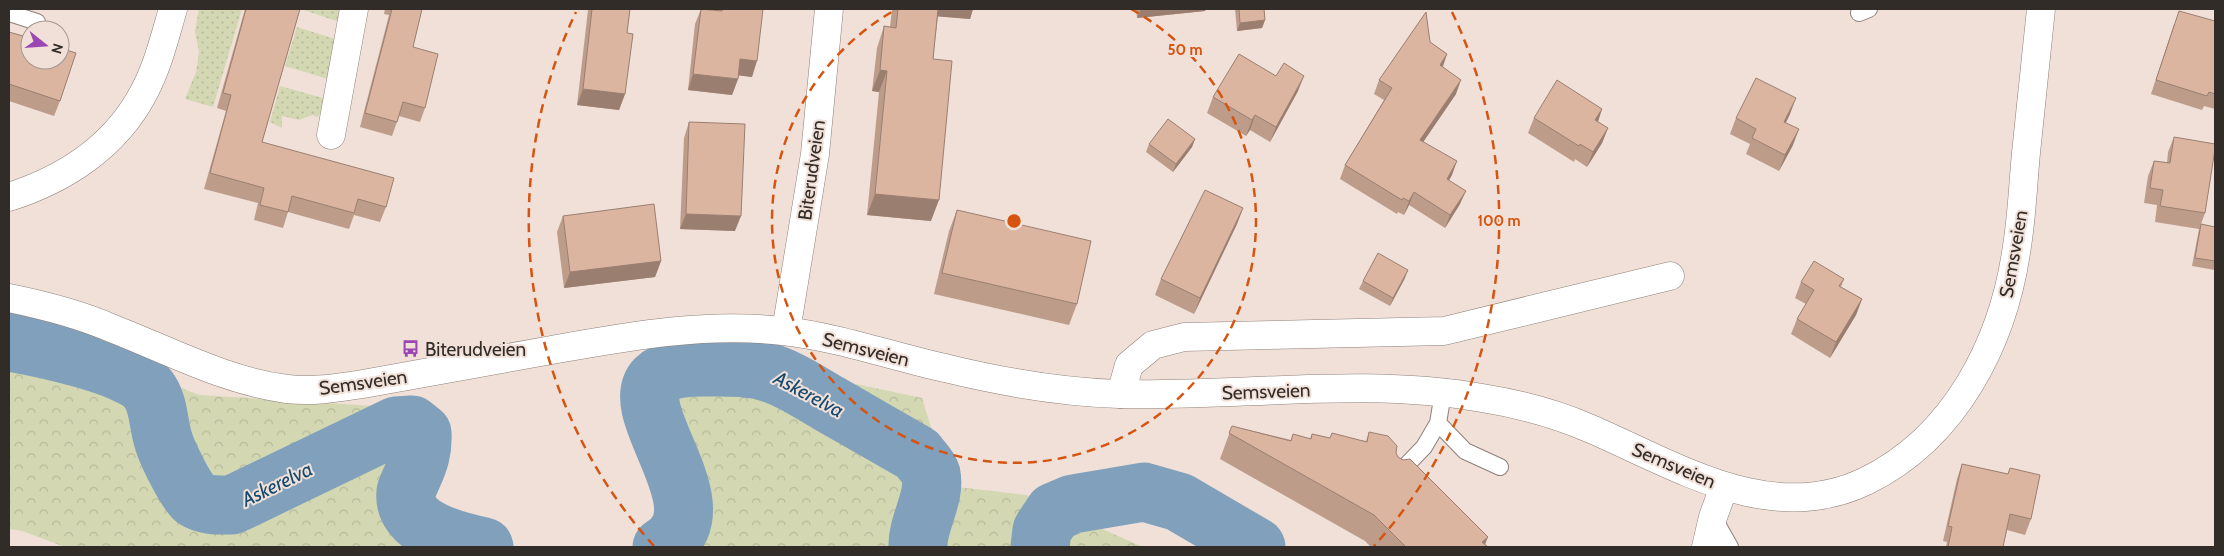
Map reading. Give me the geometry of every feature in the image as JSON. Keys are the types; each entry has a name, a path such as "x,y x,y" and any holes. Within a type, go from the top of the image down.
{"main road":[{"path":"9,197 38,188 72,170 99,150 124,122 144,92 173,9"},
{"path":"331,135 354,9"},
{"name":"Biterudveien","path":"786,331 815,154 829,9"},
{"name":"Semsveien","path":"9,298 108,326 209,368 254,383 288,389 322,390 362,384 638,334 687,329 742,328 786,331 1004,381 1060,390 1120,394 1382,389 1477,397 1551,414 1586,426 1680,470 1724,487 1758,496 1791,497 1824,494 1862,483 1893,466 1926,440 1954,408 1970,385 1994,338 2006,298 2017,249 2041,9"},
{"path":"1120,394 1129,365 1152,345 1184,337 1444,331 1670,276"},
{"name":"Semsveien","path":"1706,547 1713,517 1724,487"}],"lane":[{"path":"9,13 31,20"},
{"path":"1396,476 1424,447 1438,423 1443,393"},
{"path":"1438,423 1465,452 1500,466"},
{"path":"1713,517 1730,547"}],"green space":[{"path":"199,9 242,9 213,107 185,99 196,72 199,52 195,31"},
{"path":"301,9 344,9 342,23"},
{"path":"297,27 338,40 331,80 285,66"},
{"path":"280,86 330,100 325,110 317,117 312,115 299,120 282,116 282,128 270,122"},
{"path":"9,331 53,337 199,395 407,408 420,427 423,441 419,462 407,489 406,502 410,512 419,522 445,536 484,547 65,547 22,531 9,529"},
{"path":"785,369 922,398 949,486 1026,495 1143,547 662,547 676,534 683,518 683,500 678,481 650,405 656,379"}],"building":[{"path":"246,9 300,9 262,142 394,178 386,207 358,199 354,213 292,196 288,212 260,205 264,188 210,173 231,95 223,93"},
{"path":"392,9 422,9 413,47 438,54 425,108 403,102 397,122 365,113"},
{"path":"592,9 630,9 627,33 633,34 625,94 583,89"},
{"path":"701,9 722,11 723,9 763,9 757,61 740,59 738,79 693,74"},
{"path":"898,9 938,9 933,59 952,61 939,200 875,194 887,71 880,70 884,26 896,28"},
{"path":"1239,9 1264,9 1265,20 1240,23"},
{"path":"2179,11 2215,21 2215,94 2209,92 2207,96 2156,80"},
{"path":"1426,12 1430,42 1447,54 1440,65 1461,80 1420,140 1457,161 1447,179 1466,191 1450,215 1414,192 1409,201 1403,198 1402,200 1345,165 1392,88 1379,80"},
{"path":"9,32 20,35 20,70 70,70 70,51 76,53 60,101 9,84"},
{"path":"1239,54 1276,76 1284,63 1304,76 1276,127 1255,115 1252,120 1213,97"},
{"path":"1756,78 1796,98 1784,122 1799,129 1785,155 1752,138 1756,129 1736,118"},
{"path":"1557,80 1602,109 1595,120 1608,128 1593,152 1580,144 1579,146 1534,118"},
{"path":"1168,119 1195,139 1176,164 1149,144"},
{"path":"689,122 745,124 741,216 686,214"},
{"path":"2174,137 2215,144 2205,213 2160,206 2163,190 2150,188 2154,161 2170,163"},
{"path":"1205,190 1243,208 1200,298 1161,279"},
{"path":"654,204 661,261 570,272 563,216"},
{"path":"957,210 1091,241 1077,304 942,273"},
{"path":"2201,224 2215,227 2215,261 2195,258"},
{"path":"1378,253 1408,270 1393,298 1363,281"},
{"path":"1814,261 1844,279 1839,286 1862,299 1836,342 1797,319 1814,290 1801,282"},
{"path":"1232,426 1291,441 1293,434 1311,439 1312,434 1330,438 1332,433 1367,442 1369,432 1388,436 1397,446 1396,453 1398,457 1403,460 1410,459 1488,537 1482,542 1488,547 1406,547 1374,515 1229,433"},
{"path":"1962,464 2008,474 2010,468 2040,475 2031,519 2010,514 2003,547 1948,547 1952,527 1948,526"}],"waterway":[{"name":"Askerelva","path":"9,342 41,348 104,365 138,381 148,389 154,400 161,433 172,462 191,495 195,499 208,504 232,505 396,426 412,425 422,433 422,439 419,461 406,492 407,505 413,515 433,531 446,537 484,547"},
{"name":"Askerelva","path":"662,547 679,530 684,509 680,486 652,414 650,394 656,379 666,372 697,367 760,370 787,380 917,454 930,471 932,483 929,501 918,538 918,547"},
{"name":"Askerelva","path":"1040,547 1042,530 1054,512 1073,504 1144,492 1179,502 1256,547"}],"place":[{"name":"Biterudveien","path":"411,349"}]}
